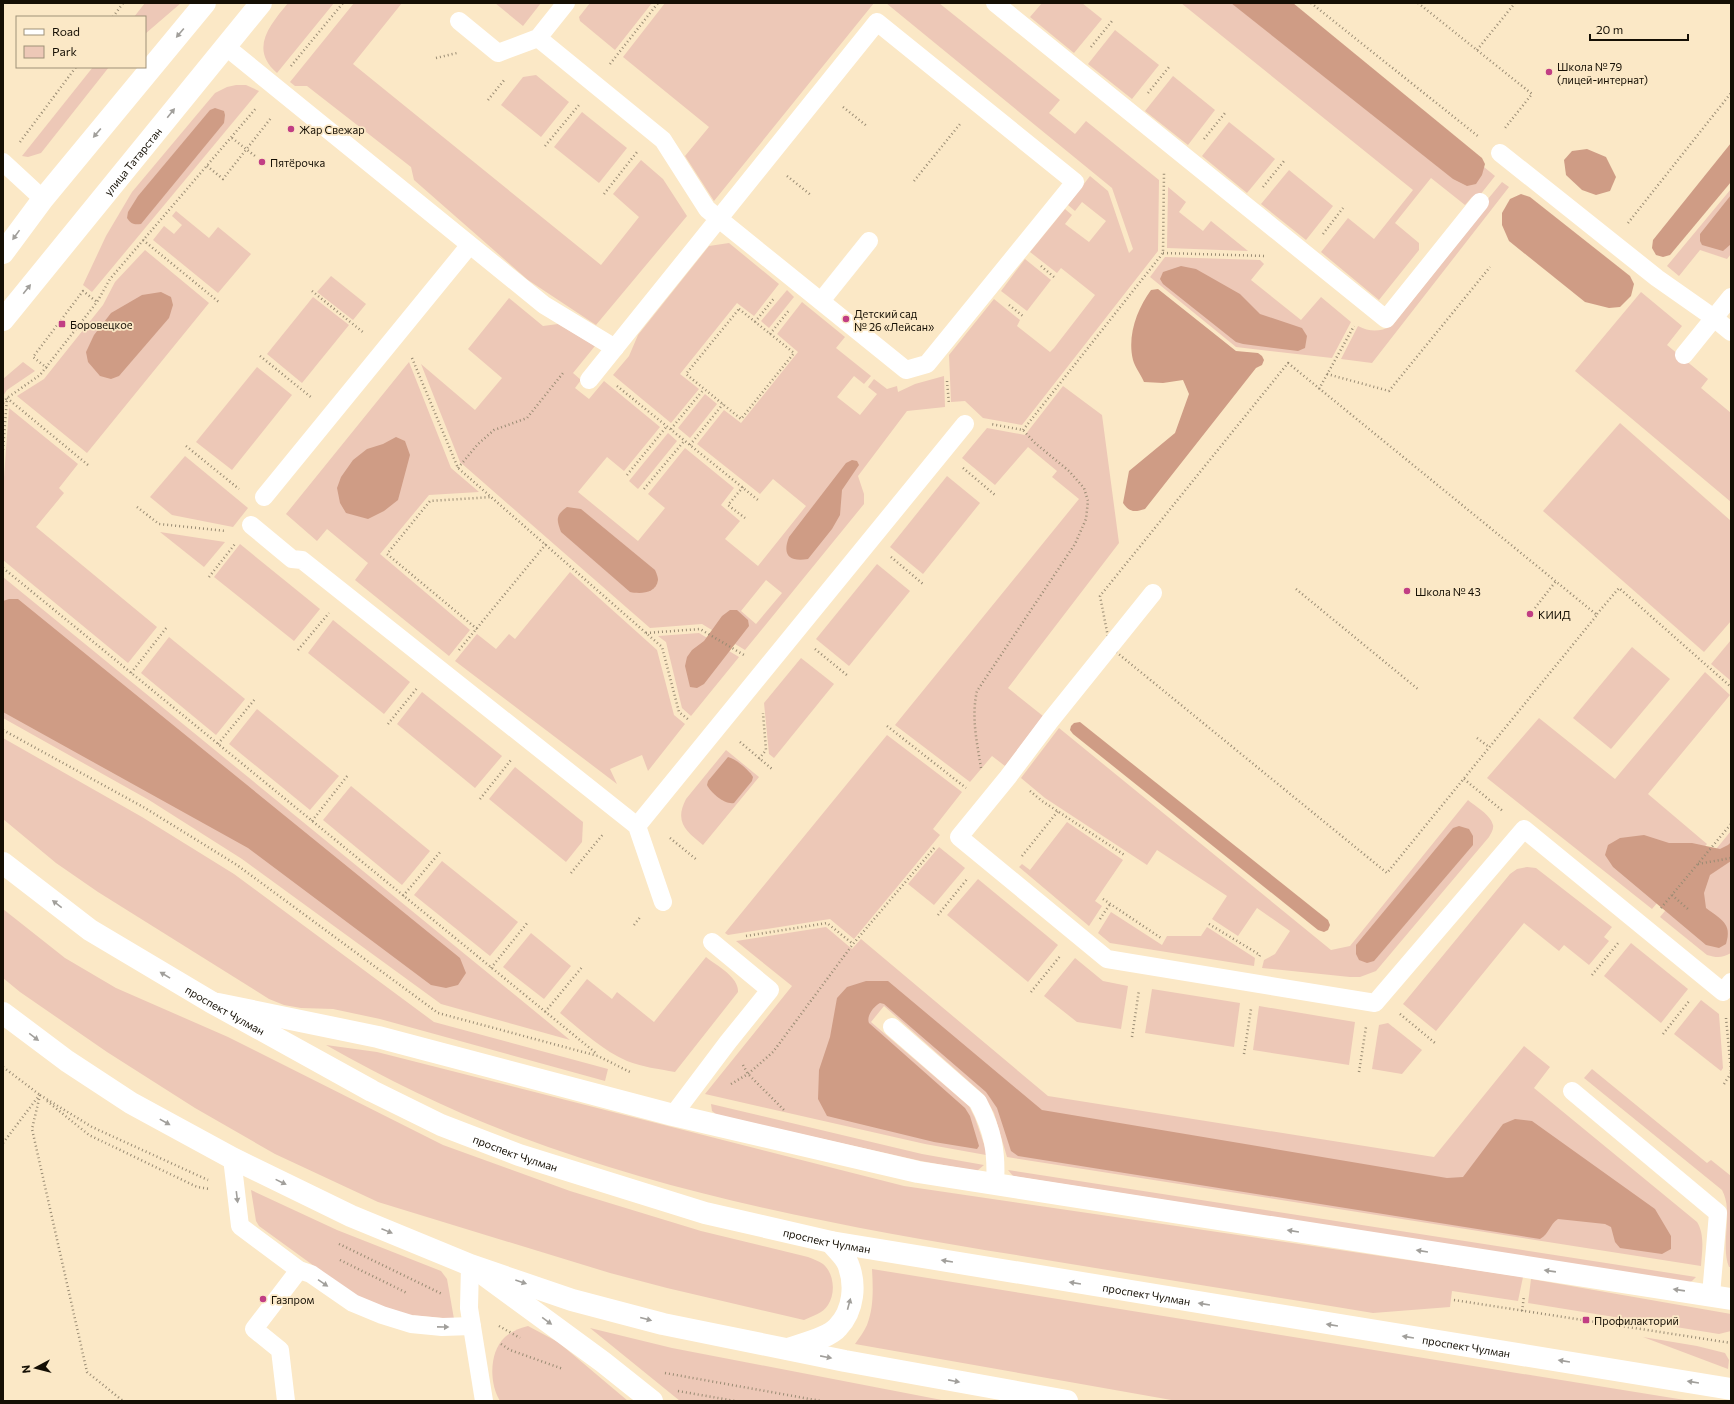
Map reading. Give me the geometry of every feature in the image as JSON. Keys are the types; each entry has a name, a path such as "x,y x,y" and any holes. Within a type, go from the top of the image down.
{"main road":[{"path":"3,253 43,199 205,3"},
{"name":"улица Татарстан","path":"3,320 261,3"},
{"name":"проспект Чулман","path":"3,862 90,930 211,1002 379,1094 441,1125 519,1156 705,1213 831,1242 1731,1389"},
{"path":"211,1002 378,1037 673,1115 918,1172 1721,1297"},
{"path":"3,1014 67,1061 131,1103 232,1158 351,1216 470,1265 572,1300 663,1324 788,1349 1006,1396 1067,1401"},
{"path":"788,1349 822,1337 838,1328 849,1308 854,1285 848,1262 831,1242"},
{"path":"470,1265 603,1362 652,1401"}],"lane":[{"path":"459,22 498,53 538,38 566,3"},
{"path":"995,3 1386,319 1480,202"},
{"path":"538,38 662,140 707,209 719,219 906,370 927,364 1075,182 877,22 822,90 767,159 719,219 616,348 593,375"},
{"path":"225,46 469,246 544,305 616,348"},
{"path":"1495,149 1617,236 1657,278 1714,318 1731,332"},
{"path":"3,163 43,199"},
{"path":"821,301 869,241"},
{"path":"264,497 469,246"},
{"path":"1684,355 1731,297"},
{"path":"637,826 965,424"},
{"path":"247,529 292,558 302,560 637,826 663,902"},
{"path":"1153,594 1050,721 987,804 959,837 1107,959 1254,983 1374,1000 1524,829 1708,979 1727,987"},
{"path":"673,1115 728,1042 770,990 712,942"},
{"path":"892,1027 978,1102 985,1116 996,1151 995,1184"},
{"path":"1572,1091 1718,1213 1721,1297"},
{"path":"232,1158 240,1226 299,1270 311,1274 353,1303 382,1315 411,1324 442,1328 472,1326"},
{"path":"470,1265 469,1308 484,1401"},
{"path":"286,1401 280,1350 254,1329 299,1270"}],"path":[{"path":"114,16 123,3"},
{"path":"619,53 658,3"},
{"path":"1311,3 1495,149 1532,94 1418,3"},
{"path":"1478,50 1514,3"},
{"path":"1074,68 1112,21"},
{"path":"1132,113 1169,67"},
{"path":"3,163 75,68"},
{"path":"545,146 596,85"},
{"path":"822,90 868,127"},
{"path":"1617,236 1731,93"},
{"path":"914,181 977,103"},
{"path":"1188,159 1225,112"},
{"path":"207,166 223,178 273,115"},
{"path":"604,194 653,132"},
{"path":"232,138 255,156"},
{"path":"1023,430 1162,253 1164,140"},
{"path":"767,159 812,196"},
{"path":"1247,207 1284,161"},
{"path":"3,403 7,398 40,375 97,302 110,279 198,177"},
{"path":"1162,253 1308,256 1344,208"},
{"path":"143,240 220,303"},
{"path":"1327,374 1389,391 1490,267"},
{"path":"46,368 33,357 83,291 97,302"},
{"path":"312,291 351,322"},
{"path":"1319,389 1366,303"},
{"path":"739,309 794,353 741,419 723,404 686,374 739,309"},
{"path":"400,330 458,468 662,647 679,712 688,719"},
{"path":"260,356 332,414"},
{"path":"1597,615 1288,363 1100,596 1110,647 1387,874 1619,588 1731,687"},
{"path":"458,468 478,444 494,430 527,418 565,371"},
{"path":"593,375 667,426 758,500"},
{"path":"948,383 948,404"},
{"path":"671,430 704,388"},
{"path":"3,450 7,398"},
{"path":"7,398 88,464"},
{"path":"690,445 723,404"},
{"path":"987,804 974,721 974,705 977,691 1075,544 1086,519 1088,501 1084,488 1070,471 1035,443 1023,430 988,423"},
{"path":"627,475 667,426"},
{"path":"644,490 684,440"},
{"path":"186,446 240,490"},
{"path":"942,452 995,495"},
{"path":"742,487 728,505 745,518"},
{"path":"477,629 387,554 430,501 491,497"},
{"path":"137,506 159,524 247,529"},
{"path":"209,577 247,529"},
{"path":"870,540 923,584"},
{"path":"457,653 546,544"},
{"path":"3,568 598,1056"},
{"path":"1535,608 1556,582"},
{"path":"1296,589 1418,690"},
{"path":"298,650 344,594"},
{"path":"131,672 168,627"},
{"path":"646,633 700,629 763,672 766,750 759,759"},
{"path":"795,633 848,676"},
{"path":"388,724 435,666"},
{"path":"218,744 255,699"},
{"path":"887,726 987,804"},
{"path":"3,730 145,808 237,865 438,1013 598,1056 634,1074"},
{"path":"1477,738 1489,748"},
{"path":"480,799 528,740"},
{"path":"742,744 772,769"},
{"path":"1010,774 1042,801 1126,856"},
{"path":"312,821 348,775"},
{"path":"1464,779 1524,829"},
{"path":"1006,876 1058,811"},
{"path":"571,873 620,813"},
{"path":"1689,910 1672,895 1731,824"},
{"path":"730,1084 748,1074 774,1052 853,944 935,846 959,837"},
{"path":"404,896 441,851"},
{"path":"938,915 984,858"},
{"path":"1698,864 1731,858"},
{"path":"1103,899 1161,938"},
{"path":"1592,976 1636,920"},
{"path":"491,968 528,922"},
{"path":"712,942 827,923 853,944"},
{"path":"1209,924 1260,955 1254,983 1244,1054"},
{"path":"1031,992 1078,935"},
{"path":"1132,1037 1143,965"},
{"path":"545,1012 582,966"},
{"path":"1663,1034 1708,979"},
{"path":"1724,1084 1731,1072 1727,987"},
{"path":"1359,1072 1374,1000 1435,1043"},
{"path":"728,1042 748,1074 786,1112"},
{"path":"3,1067 40,1095 88,1135 197,1187 236,1194"},
{"path":"3,1143 40,1095"},
{"path":"40,1095 32,1129 87,1372 123,1401"},
{"path":"333,1256 410,1294"},
{"path":"1454,1300 1731,1343"},
{"path":"472,1326 510,1350 566,1370"},
{"path":"673,1390 735,1401"}],"green space":[{"path":"145,3 181,3 146,33 146,16 135,16"},
{"path":"288,3 334,3 277,73 269,64 264,55 263,46 269,28"},
{"path":"354,3 402,3 353,64 601,265 639,217 613,194 641,160 663,179 687,216 596,325 528,280 414,180 411,167 307,86 295,86 290,82"},
{"path":"495,3 541,3 523,26"},
{"path":"590,3 652,3 615,50 580,21 579,17"},
{"path":"665,3 874,3 714,201 685,156 709,127 623,57"},
{"path":"886,3 939,3 1060,100 1049,113 1075,134 1086,121 1159,180 1158,251 1022,425 983,418 965,401 951,402 949,355 994,299 1020,320 1017,326 1050,352 1054,348 1095,295 1061,268 1057,273 1030,252 1065,209 1072,215 1065,224 1089,242 1106,221 1082,202 1075,211 1068,205 1090,176 1108,191 1129,253 1133,249 1112,188"},
{"path":"1042,3 1082,3 1102,19 1074,53 1030,17"},
{"path":"1181,3 1283,3 1495,176 1476,200 1472,197 1465,205 1431,178 1395,223 1419,243 1419,250 1379,300 1321,252 1348,218 1374,239 1413,190"},
{"path":"1115,30 1159,65 1132,99 1088,64"},
{"path":"92,68 108,68 41,153 28,157 22,156"},
{"path":"536,75 569,102 541,137 501,105 523,77"},
{"path":"1173,76 1215,110 1188,145 1145,111"},
{"path":"246,85 259,91 92,292 83,285 106,236 132,192 215,93 227,87"},
{"path":"582,112 627,148 599,183 554,147"},
{"path":"1229,122 1275,159 1247,193 1202,156"},
{"path":"1289,170 1333,206 1306,240 1261,204"},
{"path":"1502,182 1509,187 1372,363 1341,359 1358,326 1375,330 1392,326 1486,208 1483,205"},
{"path":"1168,187 1186,202 1179,212 1203,231 1211,221 1248,251 1167,248"},
{"path":"1731,189 1731,254 1727,259 1700,250 1679,276 1667,266"},
{"path":"176,211 209,238 218,227 251,254 218,293 153,240 164,226 174,234 182,225 172,216"},
{"path":"729,243 779,284 754,316 737,303 680,374 699,389 671,423 613,375 629,356 638,335 709,246"},
{"path":"145,250 209,303 87,453 17,396 44,379 103,305 115,282"},
{"path":"1165,257 1260,260 1264,264 1251,280 1301,320 1321,297 1351,322 1332,358 1236,347 1150,277"},
{"path":"1025,259 1051,280 1027,311 1001,291"},
{"path":"331,276 366,304 353,320 317,292"},
{"path":"787,290 794,297 769,328 761,321"},
{"path":"1641,292 1682,326 1667,345 1708,379 1701,388 1731,413 1731,502 1575,371"},
{"path":"313,297 349,325 302,383 267,354"},
{"path":"509,298 543,326 558,324 595,346 573,373 581,380 575,388 589,399 604,381 660,427 624,471 607,457 578,492 638,541 665,508 648,494 685,448 734,488 721,505 740,521 725,539 758,566 806,506 773,479 760,494 697,444 724,410 741,423 798,352 777,334 802,302 845,337 836,348 871,376 864,384 854,376 837,397 860,415 877,394 868,387 874,379 887,389 897,386 898,392 915,384 944,376 945,407 907,411 858,476 864,494 864,504 745,650 702,624 650,628 460,462 421,364 475,410 502,378 468,349","holes":["766,580 782,593 756,624 741,611"]},
{"path":"23,362 35,371 7,390 3,396 3,379"},
{"path":"409,362 451,468 479,492 429,495 380,554 470,630 449,656 355,580 368,563 327,529 317,541 286,514"},
{"path":"257,367 292,395 232,470 196,442"},
{"path":"1063,386 1102,415 1119,543 1008,688 1043,716 1005,766 992,756 970,782 895,725 1079,499 1052,477 1057,471 1028,447 995,485 962,458 987,428 1025,435"},
{"path":"705,394 717,404 690,438 678,428"},
{"path":"9,408 78,464 59,488 64,493 36,527 157,627 128,663 3,560 3,491"},
{"path":"1620,423 1731,521 1731,621 1704,652 1543,511"},
{"path":"668,433 677,441 638,489 629,481"},
{"path":"185,456 248,508 233,527 172,515 150,497"},
{"path":"947,476 980,503 923,574 890,547"},
{"path":"160,532 225,542 204,567"},
{"path":"240,544 320,609 294,641 214,577"},
{"path":"877,564 910,591 849,666 816,639"},
{"path":"570,572 657,650 674,715 685,724 648,771 642,755 610,769 617,784 455,661 477,634 496,649 509,634 515,639"},
{"path":"3,577 570,1040 441,1004 242,859 149,800 3,718"},
{"path":"333,620 410,682 384,714 308,653"},
{"path":"699,633 739,657 691,716 682,708 666,642 658,636"},
{"path":"169,637 245,699 216,735 141,673"},
{"path":"1731,640 1731,681 1711,664"},
{"path":"1632,647 1670,679 1611,749 1573,718"},
{"path":"801,658 834,684 774,758 769,754 764,703"},
{"path":"1705,672 1730,695 1648,794 1707,844 1652,909 1487,778 1539,718 1615,779"},
{"path":"422,692 502,756 475,788 397,724"},
{"path":"257,709 339,776 310,810 229,744"},
{"path":"1059,728 1331,950 1350,946 1468,800 1492,821 1493,828 1489,837 1376,971 1360,977 1350,977 1262,968 1264,960 1275,954 1290,931 1257,908 1238,936 1212,919 1227,896 1157,850 1147,865 1045,798 1021,778"},
{"path":"887,735 962,792 933,829 940,835 854,939 830,919 728,935 725,933"},
{"path":"3,738 142,817 234,874 434,1022 608,1069 605,1081 380,1019 333,1009 301,1008 284,1005 269,999 98,892 56,863 3,819"},
{"path":"726,750 759,777 703,845 687,830 681,814 686,799"},
{"path":"515,767 583,822 582,842 566,862 489,799"},
{"path":"351,786 430,851 402,885 323,820"},
{"path":"1067,822 1123,860 1095,901 1102,906 1089,926 1019,867 1022,864 1030,870"},
{"path":"1731,831 1731,953 1722,957 1714,957 1707,955 1660,917"},
{"path":"939,847 965,868 934,905 908,884"},
{"path":"442,861 518,922 490,956 414,895"},
{"path":"1527,867 1536,868 1612,927 1604,937 1609,941 1589,965 1564,945 1559,951 1524,923 1436,1031 1403,1004 1510,874 1517,869"},
{"path":"978,879 1058,945 1028,982 947,915"},
{"path":"3,909 65,958 116,988 228,1037 443,1145 570,1191 701,1231 808,1257 818,1261 827,1268 832,1278 833,1289 831,1300 828,1305 818,1314 804,1320 667,1288 610,1273 378,1202 275,1154 195,1108 107,1052 20,992 3,978"},
{"path":"1111,912 1162,945 1167,936 1201,936 1207,927 1255,958 1254,966 1110,943 1098,933"},
{"path":"826,927 852,949 861,939 1048,1096 1434,1157 1524,1046 1550,1067 1534,1088 1697,1222 1700,1227 1702,1238 1701,1266 1007,1157 994,1113 984,1095 884,1006 871,1022 969,1106 975,1118 986,1150 986,1155 925,1144 705,1094 792,986 736,941"},
{"path":"531,933 571,966 544,999 503,967"},
{"path":"1631,943 1688,989 1661,1023 1604,976"},
{"path":"706,957 735,981 738,992 675,1072 651,1068 627,1061 592,1039 560,1013 587,979 612,999 617,992 654,1022"},
{"path":"1075,958 1103,981 1128,986 1121,1029 1077,1022 1044,996"},
{"path":"1152,989 1240,1003 1234,1047 1145,1033"},
{"path":"1701,1000 1719,1014 1723,1068 1721,1071 1674,1034"},
{"path":"1259,1006 1355,1022 1349,1065 1253,1050"},
{"path":"1388,1023 1422,1050 1402,1074 1372,1069 1379,1025"},
{"path":"326,1045 377,1052 904,1186 1523,1277 1518,1301 1452,1291 1450,1307 1373,1313 963,1246 834,1223 706,1194 580,1158 518,1136 444,1105 396,1083"},
{"path":"1592,1069 1707,1163 1711,1160 1731,1176 1731,1267 1729,1267 1727,1258 1727,1208 1722,1190 1584,1078"},
{"path":"711,1104 922,1154 984,1165 977,1171 921,1161 717,1115 712,1111"},
{"path":"1008,1170 1696,1277 1688,1283 1013,1176"},
{"path":"251,1190 337,1230 441,1271 447,1279 454,1319 399,1314 354,1295 259,1226 256,1221"},
{"path":"872,1269 1691,1401 1177,1401 855,1344 866,1328 871,1311 873,1290"},
{"path":"1531,1279 1731,1314 1731,1331 1719,1334 1528,1303"},
{"path":"528,1326 558,1342 628,1401 500,1401 494,1386 492,1368 493,1359 500,1343 505,1337 516,1330"},
{"path":"590,1328 672,1348 947,1401 680,1401"},
{"path":"1643,1337 1697,1346 1725,1353 1729,1360 1728,1369"}],"shaded area":[{"path":"1231,3 1293,3 1482,158 1485,164 1482,175 1476,184 1467,186 1453,179"},
{"path":"215,108 224,111 224,123 141,224 131,223 127,218 128,212 138,196 210,110"},
{"path":"1731,143 1731,182 1670,255 1663,257 1656,255 1652,248 1653,240"},
{"path":"1587,149 1606,157 1616,177 1610,191 1596,195 1582,190 1566,175 1564,160 1572,151"},
{"path":"1521,194 1530,197 1630,276 1634,284 1631,296 1620,307 1609,308 1585,302 1509,241 1502,225 1502,213 1510,199"},
{"path":"1731,195 1731,244 1723,251 1702,245 1700,241 1700,234"},
{"path":"1181,266 1196,269 1240,294 1260,314 1302,328 1307,336 1305,348 1298,351 1236,342 1163,284 1160,279 1163,272"},
{"path":"1158,289 1236,351 1258,353 1264,360 1262,365 1256,368 1145,509 1133,511 1128,509 1123,503 1129,471 1175,433 1189,394 1183,380 1163,383 1144,382 1133,360 1131,342 1134,323 1146,297 1151,290"},
{"path":"161,292 171,297 173,305 169,318 119,376 111,379 100,376 88,362 86,352 94,335 111,313 142,295"},
{"path":"396,437 405,441 410,455 398,500 384,511 368,519 346,513 340,503 337,488 341,477 353,460 367,449 383,444"},
{"path":"852,460 857,461 859,465 842,490 840,515 832,529 808,559 801,560 792,558 787,553 786,548 789,537 846,463"},
{"path":"567,507 581,509 655,570 658,580 657,585 647,592 630,592 561,532 558,524 558,518 561,512"},
{"path":"18,599 460,958 466,973 458,985 446,988 431,985 248,848 3,712 3,601"},
{"path":"730,610 737,610 748,620 749,626 704,684 697,688 690,687 685,666 687,657 692,650 704,641 722,616"},
{"path":"1080,722 1328,920 1330,925 1328,930 1324,932 1318,930 1073,734 1070,730 1071,726 1074,723"},
{"path":"728,757 742,765 753,777 752,781 734,803 727,802 719,798 707,785 708,781"},
{"path":"1459,826 1469,829 1473,836 1473,845 1374,961 1367,963 1359,960 1356,954 1356,945 1453,828"},
{"path":"1644,835 1669,843 1692,843 1720,849 1731,842 1731,861 1710,875 1704,893 1706,908 1724,922 1726,926 1728,937 1726,944 1719,948 1706,945 1613,867 1605,855 1608,845 1620,838"},
{"path":"866,981 888,981 1042,1110 1447,1178 1463,1177 1503,1124 1515,1119 1532,1121 1655,1209 1671,1236 1671,1249 1662,1254 1620,1248 1615,1242 1611,1227 1605,1224 1558,1219 1540,1239 1018,1156 1011,1151 997,1108 986,1092 884,1004 880,1003 875,1006 871,1012 868,1020 869,1023 965,1108 970,1116 979,1146 977,1149 934,1142 827,1116 818,1099 819,1070 830,1037 837,998 847,987"}],"place":[{"name":"Школа № 79 (лицей-интернат)","path":"1549,72"},
{"name":"Жар Свежар","path":"291,129"},
{"name":"Пятёрочка","path":"262,162"},
{"name":"Детский сад № 26 «Лейсан»","path":"846,319"},
{"name":"Боровецкое","path":"62,324"},
{"name":"Школа № 43","path":"1407,591"},
{"name":"КИИД","path":"1530,614"},
{"name":"Газпром","path":"263,1299"},
{"name":"Профилакторий","path":"1586,1320"}]}
